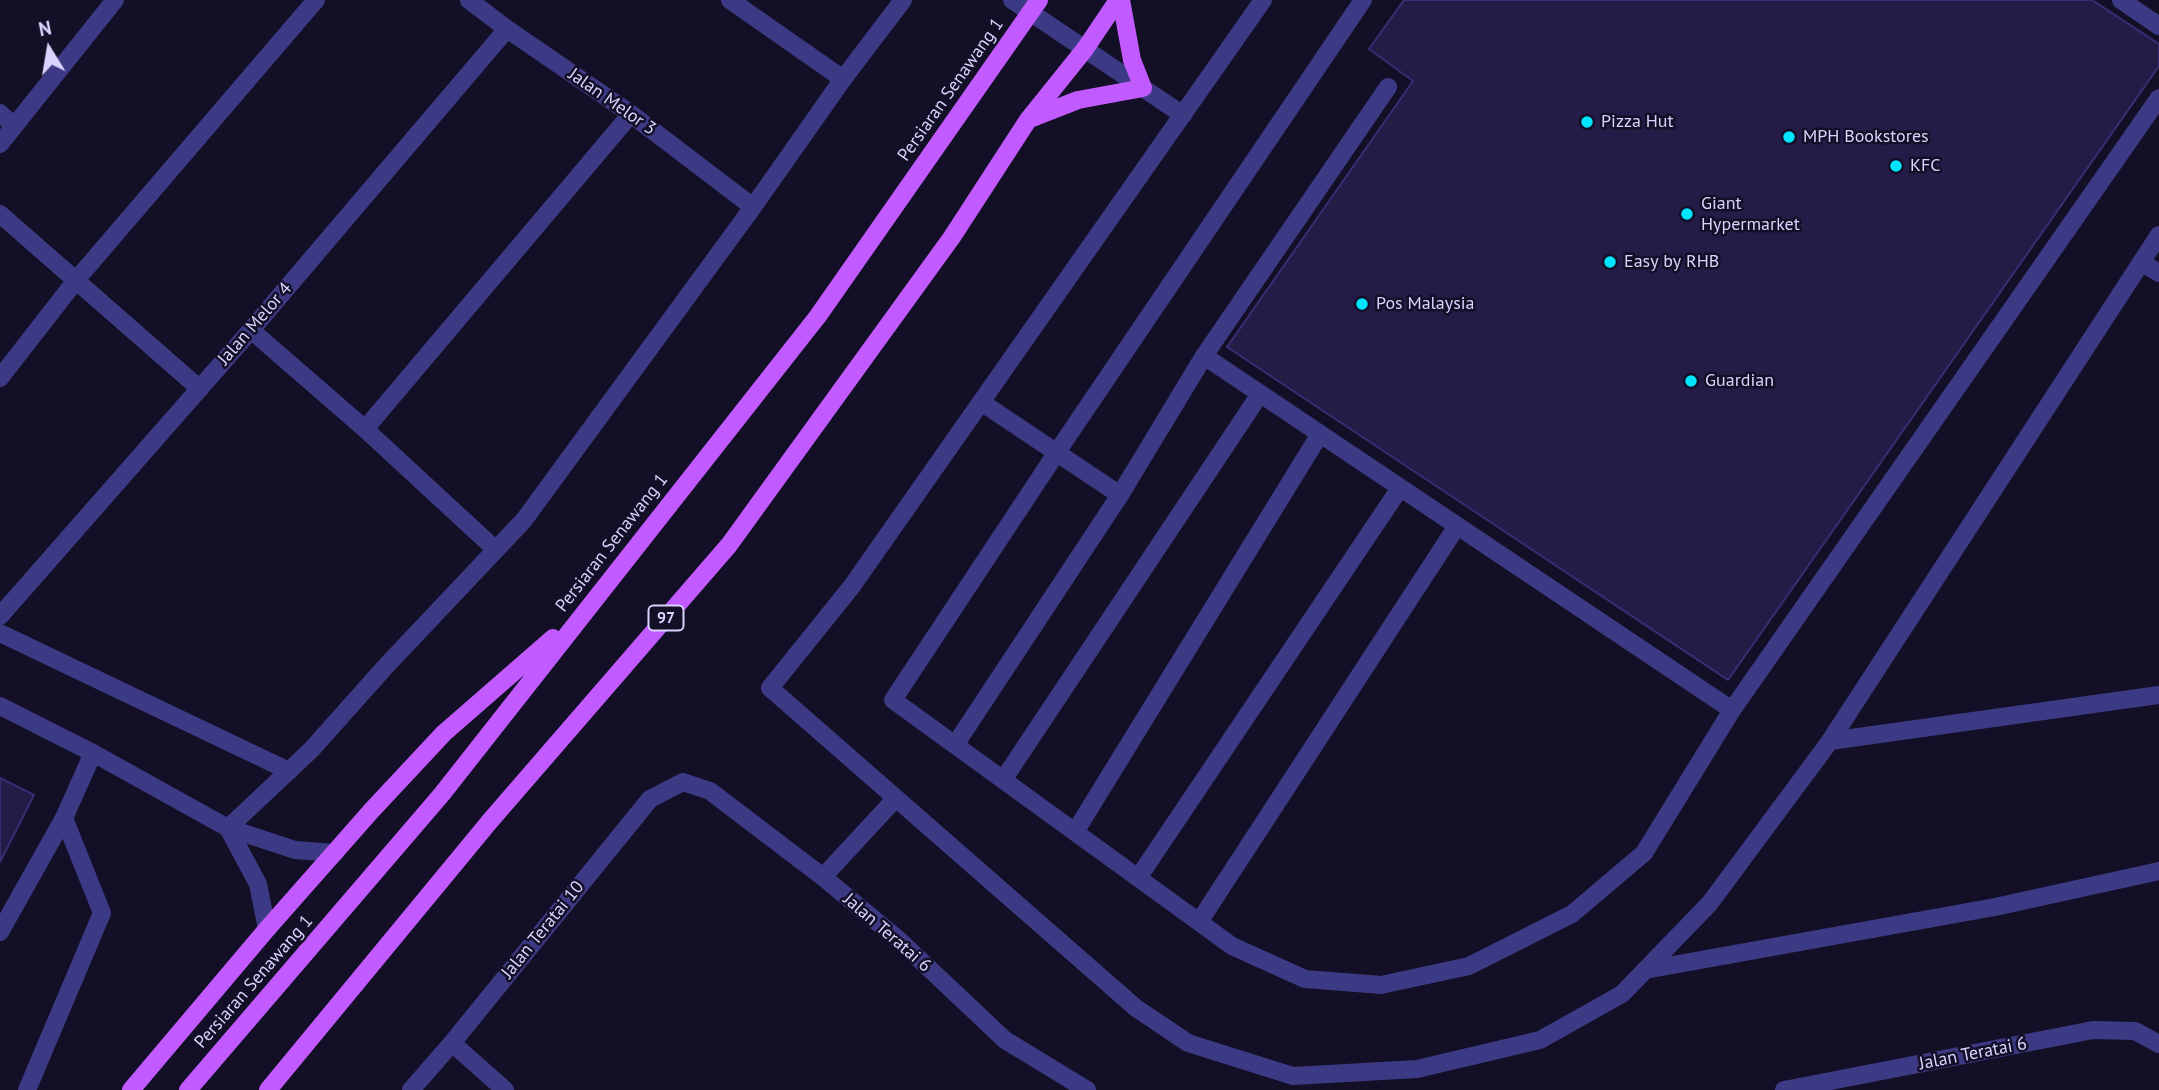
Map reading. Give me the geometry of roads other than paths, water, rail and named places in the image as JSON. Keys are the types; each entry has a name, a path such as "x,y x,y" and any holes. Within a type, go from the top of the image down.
{"main road":[{"name":"97","path":"268,1090 490,821 729,545 952,237 1028,120 1086,49 1119,0"},
{"path":"1028,120 1078,100 1143,88 1132,60 1119,0"},
{"name":"Persiaran Senawang 1","path":"188,1090 442,794 818,316 1035,6"},
{"path":"131,1090 267,929 444,733 585,611"}],"street":[{"path":"0,144 115,0"},
{"path":"0,378 77,279 316,0"},
{"name":"Jalan Melor 3","path":"468,0 631,114 753,207"},
{"path":"730,0 843,79"},
{"path":"228,828 311,750 524,520 903,0"},
{"path":"1012,0 1035,6 1086,49 1183,114"},
{"path":"1263,0 852,586 770,688 1136,1008 1188,1042 1293,1076 1417,1069 1539,1040 1622,994 1710,903 1830,741 2159,235"},
{"path":"1363,0 893,700 1232,946 1305,979 1381,985 1469,966 1572,914 1644,853 1732,710 2159,98"},
{"path":"2121,0 2159,26"},
{"name":"Jalan Melor 4","path":"0,616 251,330 507,29"},
{"path":"956,745 1120,495 1204,356 1388,87"},
{"path":"0,113 14,125"},
{"path":"365,429 631,114"},
{"path":"0,214 200,389"},
{"path":"2141,262 2159,273"},
{"path":"251,330 365,429 496,550"},
{"path":"1204,356 1732,710"},
{"path":"1003,780 1260,394"},
{"path":"981,402 1120,495"},
{"path":"1075,832 1320,434"},
{"path":"1138,878 1400,488"},
{"path":"1199,922 1457,526"},
{"path":"0,633 289,771"},
{"path":"1830,741 2159,695"},
{"path":"0,706 93,753 228,828 295,850 335,853"},
{"path":"0,932 65,818 93,753"},
{"name":"Jalan Teratai 6","path":"683,782 710,791 823,877 900,941 1005,1040 1087,1090"},
{"name":"Jalan Teratai 10","path":"411,1090 650,799 683,782"},
{"path":"823,877 896,798"},
{"path":"27,1090 102,913 65,818"},
{"path":"228,828 258,884 267,929"},
{"path":"1646,970 1995,907 2159,871"},
{"name":"Jalan Teratai 6","path":"1784,1090 2093,1030 2135,1031 2159,1044"},
{"path":"452,1043 505,1090"}],"place":[{"name":"Pizza Hut","path":"1587,122"},
{"name":"MPH Bookstores","path":"1789,137"},
{"name":"KFC","path":"1896,166"},
{"name":"Giant Hypermarket","path":"1687,214"},
{"name":"Easy by RHB","path":"1610,262"},
{"name":"Pos Malaysia","path":"1362,304"},
{"name":"Guardian","path":"1691,381"}]}
